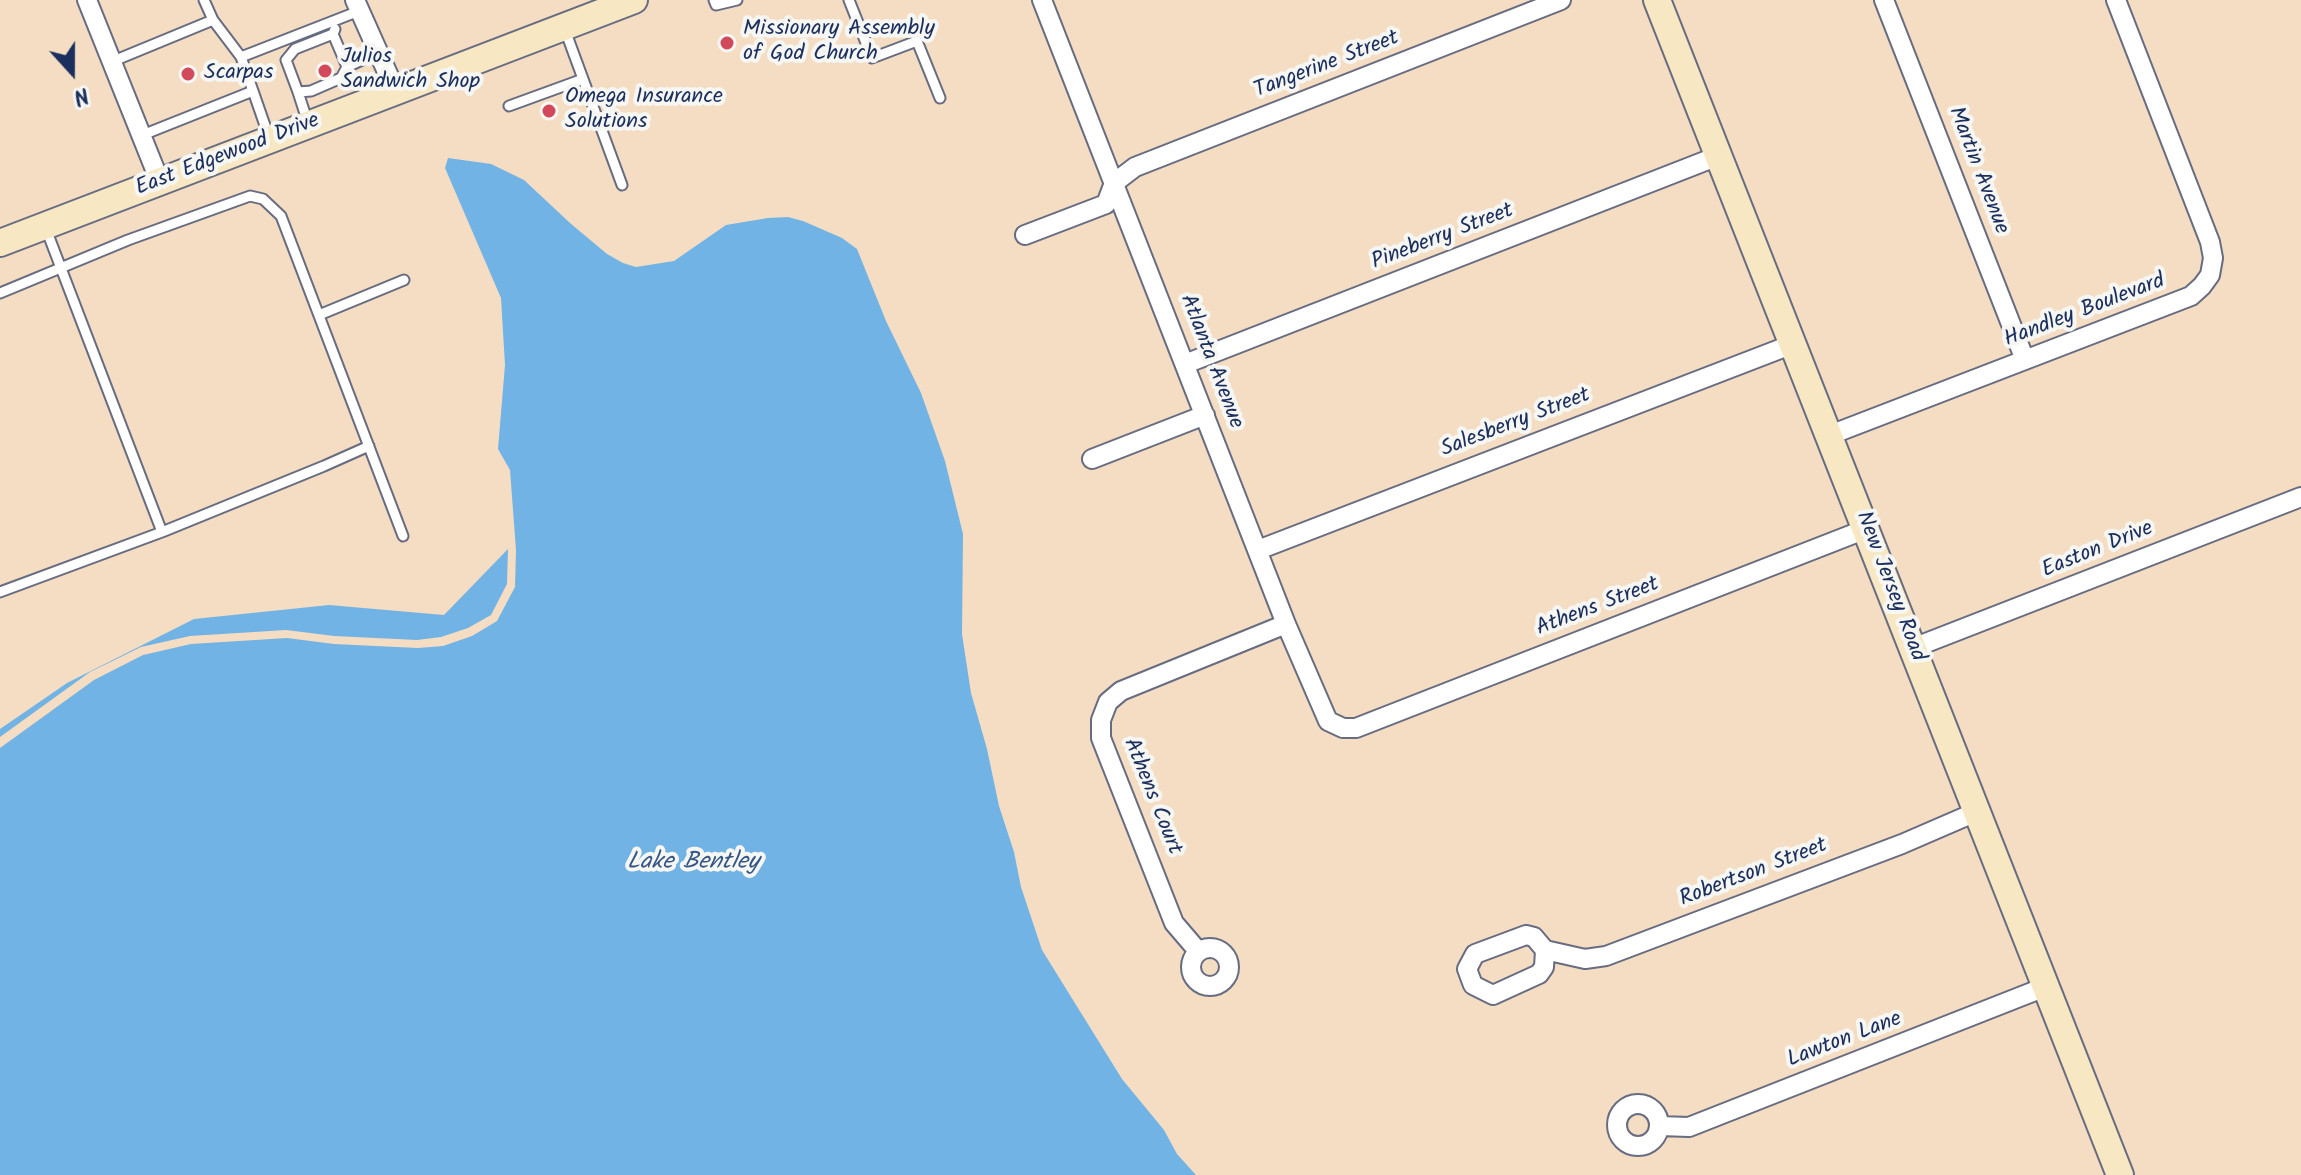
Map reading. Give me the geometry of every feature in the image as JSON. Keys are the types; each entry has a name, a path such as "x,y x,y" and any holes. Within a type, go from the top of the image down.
{"street":[{"path":"87,0 160,182"},
{"name":"East Edgewood Drive","path":"0,243 634,0"},
{"name":"Atlanta Avenue","path":"1042,0 1286,624 1328,721 1347,728"},
{"name":"Tangerine Street","path":"1025,235 1106,204 1114,183 1135,167 1561,0"},
{"name":"New Jersey Road","path":"1657,0 2120,1175"},
{"name":"Martin Avenue","path":"1884,0 2025,360"},
{"name":"Handley Boulevard","path":"1830,435 2191,296 2210,275 2213,258 2210,242 2116,0"},
{"path":"357,5 396,92"},
{"name":"Pineberry Street","path":"1185,364 1718,156"},
{"name":"Salesberry Street","path":"1258,550 1793,344"},
{"path":"1092,459 1205,415"},
{"name":"Easton Drive","path":"1913,648 2301,497"},
{"name":"Athens Street","path":"1347,728 1356,728 1866,529"},
{"name":"Athens Court","path":"1198,951 1174,923 1101,738 1101,720 1108,702 1121,691 1286,624"},
{"name":"Robertson Street","path":"1545,950 1585,959 1606,956 1902,844 1976,812"},
{"name":"Lawton Lane","path":"1660,1126 1689,1127 2045,987"}],"lane":[{"path":"204,0 213,20 241,57 270,140"},
{"path":"714,0 716,5 737,0"},
{"path":"849,0 872,58 917,41 940,98"},
{"path":"241,57 340,18 357,5"},
{"path":"309,125 286,60 295,49 333,34 340,18"},
{"path":"111,62 213,20"},
{"path":"564,27 622,185"},
{"path":"333,34 347,67"},
{"path":"298,92 311,91 341,78 347,67 377,53"},
{"path":"509,106 583,79"},
{"path":"140,136 253,91"},
{"path":"0,293 128,240 250,196 263,199 281,216 403,536"},
{"path":"45,226 162,532"},
{"path":"319,315 404,280"},
{"path":"0,592 162,532 369,446"}],"water":[{"name":"Lake Bentley","path":"448,158 491,164 524,180 607,254 636,267 674,261 726,225 768,218 788,217 803,221 842,238 857,249 886,321 921,393 945,461 963,534 962,634 971,693 1021,887 1042,950 1122,1079 1196,1175 0,1175 0,748 94,680 143,655 191,644 287,638 334,644 418,648 443,646 472,636 497,621 515,587 516,550 510,470 498,449 505,365 501,298 445,168"},
{"path":"508,549 507,584 491,615 468,628 441,637 417,640 286,630 190,636 141,647 90,672 0,737 0,729 67,683 194,619 329,605 444,615"}],"place":[{"name":"Missionary Assembly of God Church","path":"727,43"},
{"name":"Julios Sandwich Shop","path":"325,71"},
{"name":"Scarpas","path":"188,74"},
{"name":"Omega Insurance Solutions","path":"549,111"}]}
